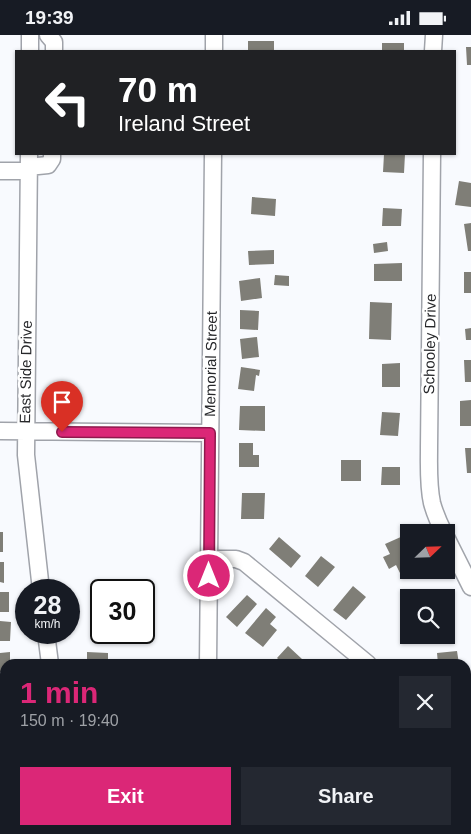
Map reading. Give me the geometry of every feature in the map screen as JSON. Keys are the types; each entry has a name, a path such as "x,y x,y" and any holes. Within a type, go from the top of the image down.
{"street":[{"path":"30,35 30,50"},
{"path":"48,35 54,42 54,50"},
{"path":"214,35 214,50"},
{"path":"433,50 434,35"},
{"path":"0,171 28,164 48,165 52,155"},
{"name":"Memorial Street","path":"208,659 213,155"},
{"name":"Schooley Drive","path":"432,155 429,448 432,504 440,524"},
{"name":"East Side Drive","path":"28,164 26,455 40,579"},
{"path":"0,431 210,433"},
{"path":"455,555 471,587"},
{"path":"209,559 236,559 244,562 362,659"},
{"path":"47,644 49,659"}],"building":[{"path":"248,41 274,41 274,50 248,50"},
{"path":"382,43 404,43 404,50 382,50"},
{"path":"466,47 471,47 471,65 467,65"},
{"path":"384,155 405,155 404,173 383,172"},
{"path":"459,181 471,183 471,207 455,205"},
{"path":"252,197 276,199 275,216 251,214"},
{"path":"383,208 402,209 401,226 382,226"},
{"path":"471,223 471,251 468,251 464,224"},
{"path":"387,242 388,251 374,253 373,244"},
{"path":"274,250 274,264 249,265 248,251"},
{"path":"402,263 402,281 374,281 374,264"},
{"path":"464,272 471,272 471,293 464,293"},
{"path":"275,275 289,276 289,286 274,285"},
{"path":"260,278 262,298 241,301 239,281"},
{"path":"370,302 392,303 391,340 369,339"},
{"path":"240,310 259,311 258,330 240,329"},
{"path":"471,328 471,340 466,340 465,329"},
{"path":"257,337 259,357 242,359 240,339"},
{"path":"464,360 471,360 471,382 465,382"},
{"path":"400,363 400,387 382,387 382,364"},
{"path":"241,367 260,370 259,376 256,375 254,391 238,389"},
{"path":"471,400 471,426 460,426 460,401"},
{"path":"240,406 265,406 265,431 239,430"},
{"path":"382,412 400,413 398,436 380,435"},
{"path":"239,443 253,443 253,455 259,455 259,467 239,467"},
{"path":"465,448 471,448 471,473 467,473"},
{"path":"341,460 361,460 361,481 341,481"},
{"path":"382,467 400,467 400,485 381,485"},
{"path":"242,493 265,493 264,519 241,519"},
{"path":"0,532 3,532 3,552 0,552"},
{"path":"279,537 301,556 291,568 269,549"},
{"path":"400,537 400,573 396,565 389,569 383,557 390,554 385,544"},
{"path":"321,556 335,567 318,587 305,576"},
{"path":"0,562 4,562 4,583 0,582"},
{"path":"353,586 366,597 346,620 333,610"},
{"path":"0,592 9,592 9,612 0,612"},
{"path":"247,595 257,604 237,627 226,617"},
{"path":"266,608 276,617 270,624 277,630 263,647 245,633"},
{"path":"0,621 11,622 10,641 0,641"},
{"path":"288,646 302,659 278,659"},
{"path":"457,651 458,659 438,659 437,653"},
{"path":"10,652 10,659 0,659 0,653"},
{"path":"87,652 108,653 108,659 87,659"}],"route":[{"path":"62,432 210,433 209,576"}]}
